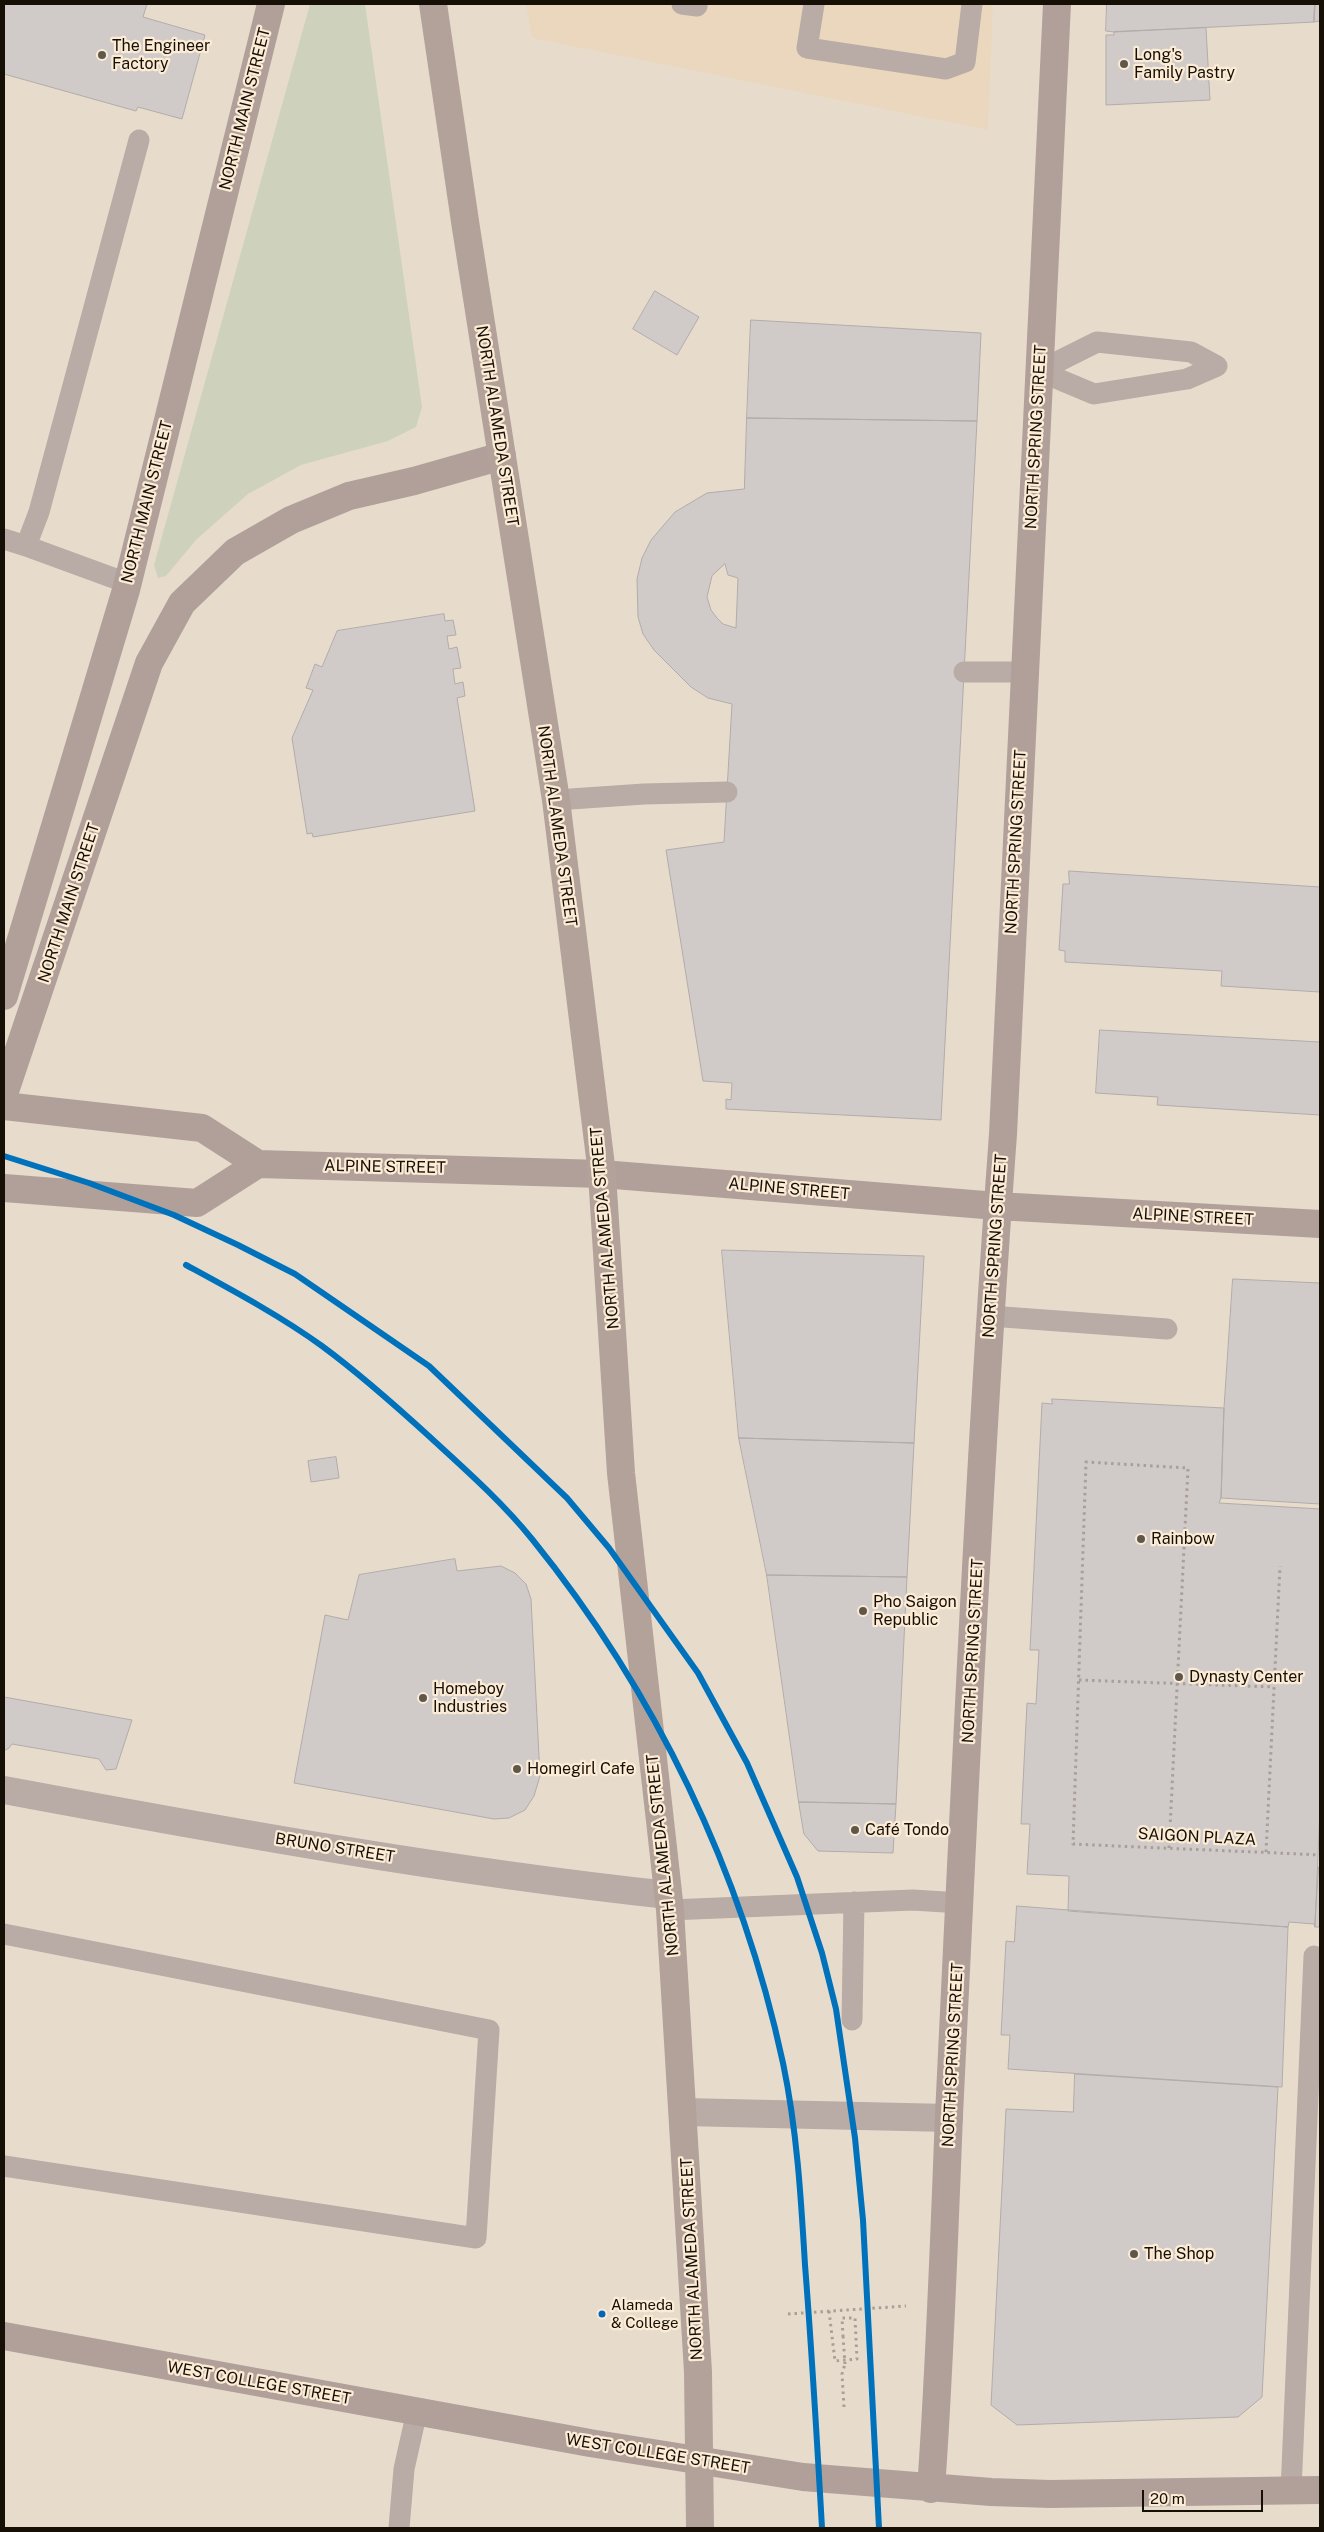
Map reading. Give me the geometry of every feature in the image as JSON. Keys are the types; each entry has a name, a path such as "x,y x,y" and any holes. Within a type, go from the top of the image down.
{"main road":[{"name":"NORTH ALAMEDA STREET","path":"433,4 556,800 602,1174 621,1473 669,1902 698,2372 699,2460"},
{"path":"699,2460 700,2528"}],"street":[{"name":"NORTH MAIN STREET","path":"4,996 127,583 271,4"},
{"name":"NORTH SPRING STREET","path":"931,2489 939,2388 949,2118 1057,4"},
{"name":"NORTH MAIN STREET","path":"4,1094 149,663 182,603 235,552 291,520 349,496 414,481 502,456"},
{"path":"4,1106 202,1128 258,1164 197,1203 4,1188"},
{"name":"ALPINE STREET","path":"258,1164 602,1174 997,1206 1320,1224"},
{"name":"BRUNO STREET","path":"4,1790 211,1828 669,1902"},
{"path":"683,2112 949,2118"},
{"name":"WEST COLLEGE STREET","path":"4,2336 417,2411 803,2477 931,2489 1050,2494 1320,2490"}],"lane":[{"path":"682,4 697,4"},
{"path":"814,4 807,48 946,69 965,62 972,4"},
{"path":"26,546 39,512 138,140"},
{"path":"1097,342 1191,352 1217,366 1187,379 1094,394 1039,371 1097,342"},
{"path":"4,540 26,546 127,583"},
{"path":"964,672 1024,672"},
{"path":"556,800 644,794 727,792"},
{"path":"990,1316 1167,1329"},
{"path":"669,1902 854,1902 913,1900 960,1902"},
{"path":"852,2020 854,1902"},
{"path":"4,1934 489,2030 476,2238 4,2166"},
{"path":"1290,2491 1314,1956"},
{"path":"399,2528 404,2469 417,2411"}],"path":[{"path":"1169,1848 1177,1683 1188,1468 1086,1462 1079,1680 1177,1683 1274,1687"},
{"path":"1266,1852 1280,1566"},
{"name":"SAIGON PLAZA","path":"1079,1680 1074,1844 1320,1855"},
{"path":"788,2314 906,2306"},
{"path":"830,2311 835,2360 857,2359 855,2318 842,2318 843,2336 845,2364 842,2374 844,2407"}],"shaded area":[{"path":"526,4 993,4 988,130 532,38"}],"green space":[{"path":"310,4 365,4 422,407 416,427 388,441 301,465 248,494 196,540 166,576 158,578 154,565"}],"building":[{"name":"The Engineer Factory","path":"4,4 147,4 143,17 205,35 182,119 138,107 136,111 4,74"},
{"path":"1107,4 1315,4 1314,22 1114,32 1106,31"},
{"path":"1315,4 1320,4 1320,21 1314,22"},
{"path":"1206,28 1210,100 1106,105 1106,35 1114,35 1114,32"},
{"path":"655,291 699,317 677,355 633,329"},
{"path":"751,320 981,333 977,421 747,418"},
{"path":"747,418 977,421 941,1120 726,1109 726,1099 731,1100 732,1083 703,1081 666,850 724,842 732,704 708,698 691,687 654,650 643,634 638,617 637,579 642,558 651,540 675,512 707,493 744,489","holes":["725,564 728,575 738,578 736,628 723,624 717,618 711,610 707,597 712,576"]},
{"path":"444,614 445,621 453,620 456,635 447,636 449,649 457,647 461,668 453,669 455,684 463,682 465,696 457,698 475,811 313,837 312,833 307,834 292,738 313,690 306,688 315,664 322,667 337,631"},
{"path":"1069,871 1320,887 1320,992 1221,986 1222,971 1065,962 1065,951 1059,950 1063,884 1069,884"},
{"path":"1100,1030 1320,1042 1320,1115 1157,1105 1158,1097 1096,1093"},
{"path":"722,1250 924,1256 914,1443 739,1438"},
{"path":"1233,1279 1320,1283 1320,1504 1221,1498 1224,1408"},
{"name":"Dynasty Center","path":"1052,1399 1224,1408 1221,1498 1219,1503 1320,1509 1320,1808 1315,1927 1314,1924 1289,1922 1288,1927 1068,1911 1069,1876 1027,1874 1030,1824 1021,1824 1027,1703 1036,1704 1039,1650 1030,1650 1042,1403 1052,1404"},
{"path":"739,1438 914,1443 907,1577 767,1575"},
{"path":"336,1457 339,1478 311,1482 308,1461"},
{"name":"Homeboy Industries","path":"455,1559 457,1571 501,1566 515,1573 526,1584 531,1599 540,1776 534,1796 525,1810 509,1818 494,1819 294,1783 325,1615 348,1620 359,1575"},
{"path":"767,1575 907,1577 896,1804 799,1802"},
{"path":"4,1697 132,1720 116,1769 106,1770 99,1759 12,1744 4,1751"},
{"path":"799,1802 896,1804 893,1853 818,1851 804,1834"},
{"path":"1319,1867 1320,1927 1315,1927"},
{"path":"1017,1906 1288,1927 1282,2087 1008,2069 1010,2035 1001,2035 1006,1941 1014,1942"},
{"name":"The Shop","path":"1075,2074 1278,2087 1262,2397 1238,2417 1017,2425 991,2405 1006,2109 1073,2112"}],"transit line":[{"path":"4,1156 89,1183 174,1215 238,1245 295,1274 429,1366 567,1498 609,1548 698,1673 747,1763 797,1877 822,1953 836,2009 855,2138 863,2220 879,2528"},
{"path":"186,1265 272,1313 336,1357 405,1414 496,1499 532,1539 576,1597 617,1658 655,1721 688,1786 718,1853 744,1922 765,1992 788,2088 800,2189 822,2528"}],"place":[{"name":"The Engineer Factory","path":"102,55"},
{"name":"Long's Family Pastry","path":"1124,64"},
{"name":"Rainbow","path":"1141,1539"},
{"name":"Pho Saigon Republic","path":"863,1611"},
{"name":"Dynasty Center","path":"1179,1677"},
{"name":"Homeboy Industries","path":"423,1698"},
{"name":"Homegirl Cafe","path":"517,1769"},
{"name":"Café Tondo","path":"855,1830"},
{"name":"The Shop","path":"1134,2254"},
{"name":"Alameda & College","path":"602,2314"}]}
